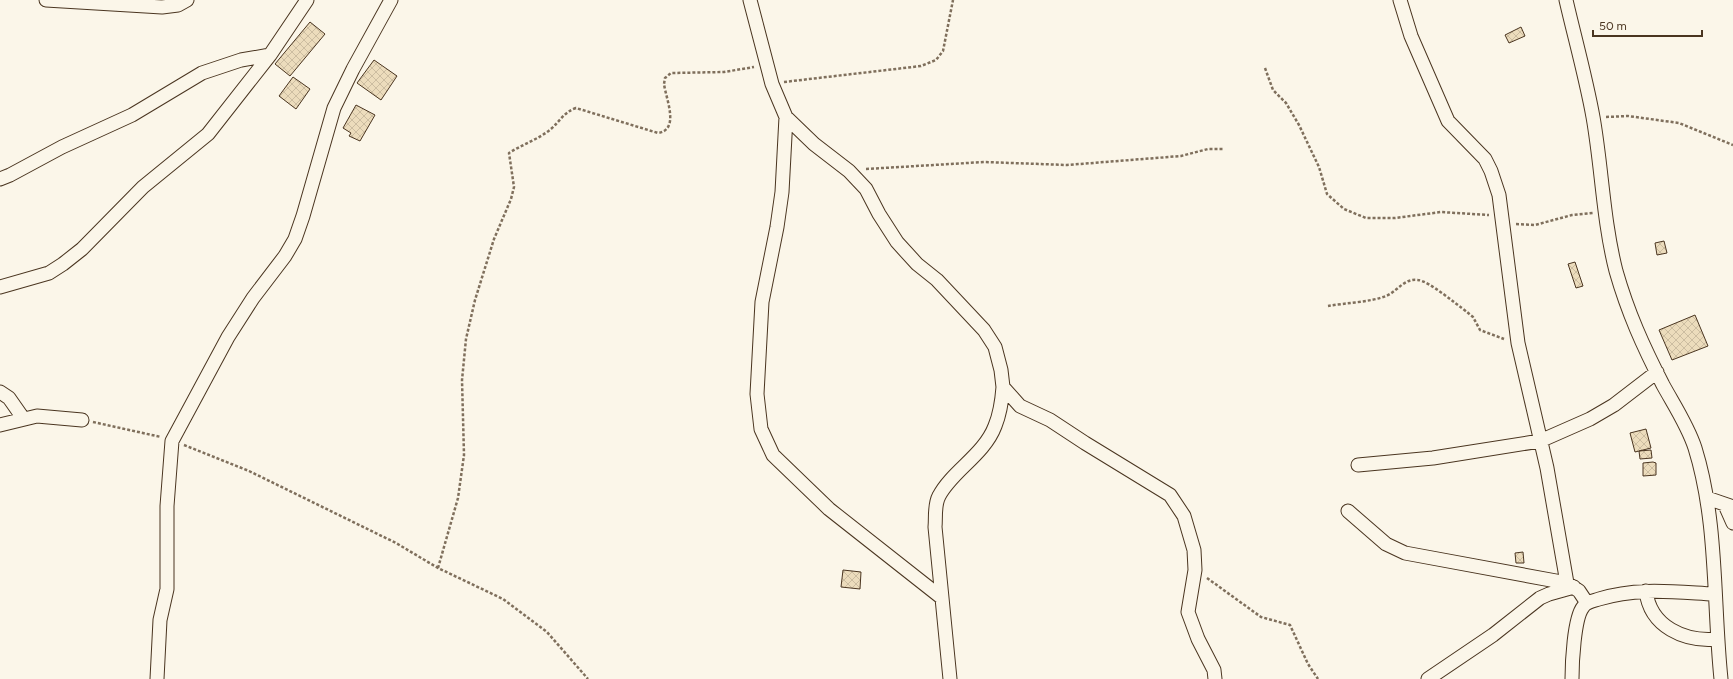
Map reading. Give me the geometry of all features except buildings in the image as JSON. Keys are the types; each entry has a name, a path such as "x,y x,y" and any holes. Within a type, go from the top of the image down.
{"street":[{"path":"46,0 162,8 178,5 187,0"},
{"path":"0,287 49,273 82,249 143,187 208,134 270,55 307,0"},
{"path":"157,679 160,620 167,589 167,506 172,440 232,331 285,256 295,239 334,108 353,69 391,0"},
{"path":"750,0 772,84 786,117 814,144 849,171 866,189 879,214 897,242 917,264 937,280 964,307 984,330 995,347 1002,370 1003,387 1001,407 995,428 981,449 938,497 935,527 950,679"},
{"path":"1400,0 1411,36 1448,121 1485,160 1491,171 1499,195 1518,343 1547,468 1570,585 1587,603"},
{"path":"1566,0 1593,118 1604,212 1626,307 1694,447 1707,498 1716,639 1721,679"},
{"path":"0,179 62,147 132,116 202,73 241,60 270,55"},
{"path":"786,117 779,213 762,302 758,394 761,429 773,455 829,509 942,598"},
{"path":"1358,465 1433,458 1540,441 1590,420 1614,405 1657,372"},
{"path":"1003,387 1020,406 1050,420 1085,444 1170,495 1184,516 1194,550 1195,570 1188,612 1198,639 1214,670 1215,679"},
{"path":"0,392 9,398 24,418"},
{"path":"0,424 37,416 82,420"},
{"path":"1707,498 1729,506 1733,523"},
{"path":"1348,511 1386,544 1405,552 1570,585"},
{"path":"1428,679 1493,635 1540,598 1570,585"},
{"path":"1572,679 1572,661 1578,620 1582,608 1587,603 1607,597 1646,591 1714,594"},
{"path":"1646,591 1646,598 1651,609 1665,626 1680,635 1692,639 1716,639"}],"path":[{"path":"772,84 921,66 936,60 943,52 953,0"},
{"path":"438,568 458,498 464,455 462,380 466,339 494,239 511,199 514,186 509,153 552,129 569,110 576,108 658,133 663,132 669,128 671,122 664,84 665,78 671,73 724,72 752,68 765,61"},
{"path":"1265,68 1273,90 1286,103 1299,125 1319,167 1327,194 1344,209 1366,218 1395,218 1441,212 1502,217 1524,226 1535,225 1572,215 1604,212"},
{"path":"1593,118 1628,116 1679,123 1733,145"},
{"path":"849,171 984,162 1067,165 1181,156 1208,149 1224,149"},
{"path":"1328,306 1385,296 1400,284 1410,280 1418,280 1423,281 1467,312 1473,317 1480,330 1518,343"},
{"path":"82,420 113,425 172,440 249,471 396,543 438,568 503,599 547,632 588,679"},
{"path":"1195,570 1261,617 1290,625 1308,664 1318,679"}]}
